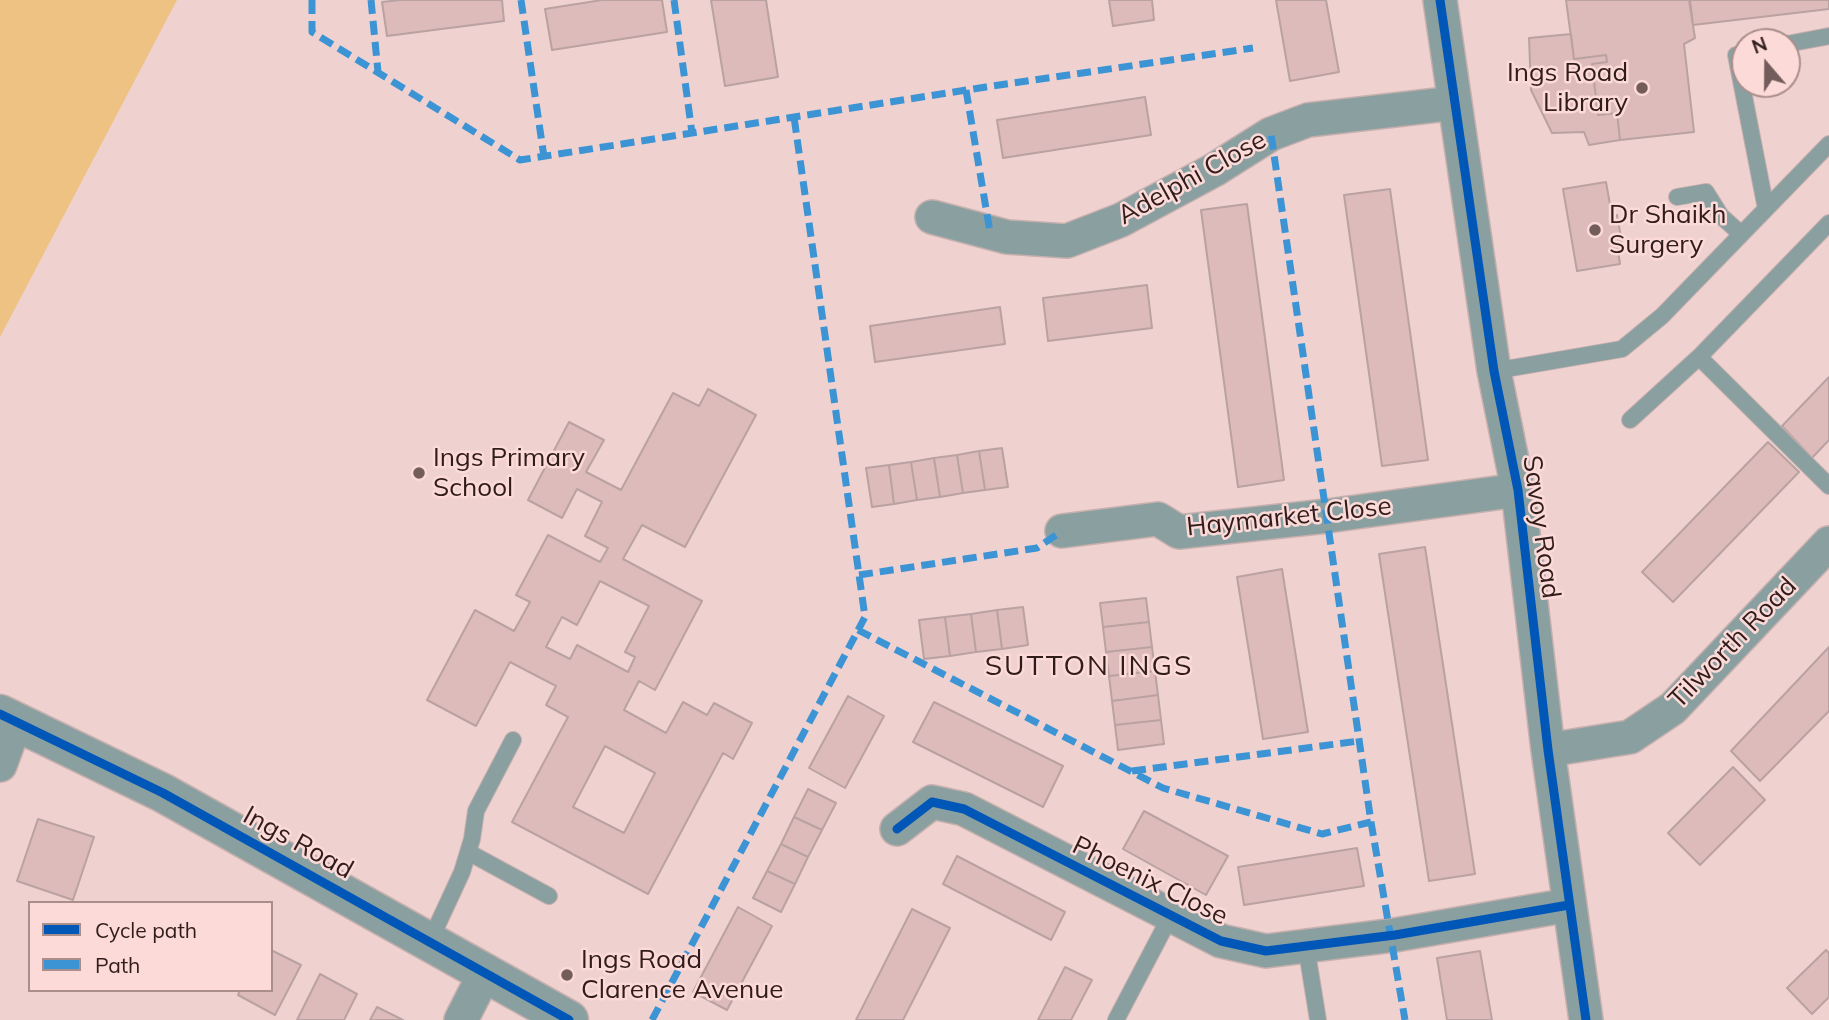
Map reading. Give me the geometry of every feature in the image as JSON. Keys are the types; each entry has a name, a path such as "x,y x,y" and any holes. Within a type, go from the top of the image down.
{"street":[{"name":"Savoy Road","path":"1441,7 1494,370 1518,490 1548,750 1586,1020"},
{"name":"Adelphi Close","path":"932,217 1007,237 1068,241 1121,220 1214,170 1271,134 1308,120 1455,103"},
{"name":"Haymarket Close","path":"1062,531 1158,519 1179,532 1327,516 1518,490"},
{"name":"Tilworth Road","path":"1548,750 1630,737 1674,708 1829,543"},
{"path":"0,765 8,718"},
{"name":"Ings Road","path":"8,718 163,793 486,971 569,1020"},
{"name":"Phoenix Close","path":"897,829 932,802 964,809 1220,941 1266,951 1395,935 1569,905"},
{"path":"461,1020 486,971"}],"lane":[{"path":"1801,41 1829,36"},
{"path":"1744,98 1766,209"},
{"path":"1494,370 1622,349 1662,316 1829,144"},
{"path":"1677,197 1706,192 1721,216 1741,234"},
{"path":"1630,420 1699,357 1829,222"},
{"path":"1699,357 1829,486"},
{"path":"430,941 462,872 477,811 513,740"},
{"path":"468,852 549,896"},
{"path":"1116,1020 1170,917"},
{"path":"1306,946 1318,1020"}],"shaded area":[{"path":"0,0 177,0 0,337"}],"building":[{"path":"502,0 504,21 387,36 382,2"},
{"path":"602,0 662,0 667,32 552,50 545,9"},
{"path":"711,0 766,0 778,77 725,86"},
{"path":"1109,0 1152,0 1154,20 1113,26"},
{"path":"1276,0 1326,0 1339,72 1290,81"},
{"name":"Ings Road Library","path":"1566,0 1689,0 1695,38 1684,44 1694,132 1620,140 1617,113 1598,115 1592,64 1607,62 1606,55 1574,59"},
{"path":"1690,0 1829,0 1829,9 1693,25"},
{"path":"1571,34 1574,59 1606,55 1607,62 1592,64 1598,115 1617,113 1620,140 1589,145 1584,132 1552,133 1531,90 1529,38"},
{"path":"1145,97 1151,135 1003,158 997,120"},
{"name":"Dr Shaikh Surgery","path":"1606,182 1612,216 1617,215 1622,243 1617,244 1620,264 1577,271 1563,189"},
{"path":"1390,189 1428,460 1382,466 1344,195"},
{"path":"1247,204 1284,480 1238,487 1201,210"},
{"path":"1147,285 1152,328 1048,341 1043,298"},
{"path":"1000,307 1005,344 875,362 870,326"},
{"path":"1829,377 1829,440 1812,458 1782,426"},
{"path":"708,389 756,415 685,547 642,525 623,559 702,601 655,690 639,681 624,710 666,733 683,702 707,715 714,703 752,723 733,759 723,753 648,894 512,822 568,717 546,705 556,686 510,662 476,726 427,700 475,610 514,631 530,602 516,595 548,535 600,562 608,548 585,536 602,502 577,489 562,518 528,500 569,422 604,440 586,472 621,490 673,393 699,406","holes":["600,581 649,606 625,652 635,657 628,672 577,645 570,659 546,647 562,617 577,625","605,746 655,773 624,833 573,807"]},
{"path":"1768,442 1799,472 1673,602 1642,572"},
{"path":"1002,448 1008,487 985,490 979,451"},
{"path":"979,451 985,490 963,493 957,455"},
{"path":"957,455 963,493 940,497 934,458"},
{"path":"934,458 940,497 917,500 911,462"},
{"path":"911,462 917,500 894,504 889,465"},
{"path":"889,465 894,504 872,507 866,468"},
{"path":"1425,547 1475,874 1429,881 1379,554"},
{"path":"1282,569 1308,732 1263,739 1237,577"},
{"path":"1146,598 1149,622 1103,627 1100,603"},
{"path":"1023,607 1028,645 1002,649 997,610"},
{"path":"997,610 1002,649 976,652 971,614"},
{"path":"971,614 976,652 950,656 945,617"},
{"path":"945,617 950,656 924,659 919,620"},
{"path":"1149,622 1152,647 1106,652 1103,627"},
{"path":"1152,647 1155,671 1109,676 1106,652"},
{"path":"1829,647 1829,711 1760,781 1731,751"},
{"path":"1155,671 1158,695 1112,701 1109,676"},
{"path":"1158,695 1161,720 1115,725 1112,701"},
{"path":"848,696 884,716 845,788 809,768"},
{"path":"934,702 1063,766 1043,807 913,742"},
{"path":"1161,720 1164,744 1118,750 1115,725"},
{"path":"1733,767 1765,800 1700,865 1668,833"},
{"path":"808,789 836,803 822,830 794,817"},
{"path":"1144,811 1228,856 1206,895 1123,849"},
{"path":"794,817 822,830 808,857 781,844"},
{"path":"38,819 94,837 73,900 17,881"},
{"path":"781,844 808,857 795,884 767,871"},
{"path":"1357,848 1364,886 1244,905 1238,867"},
{"path":"957,856 1065,912 1051,940 943,884"},
{"path":"767,871 795,884 781,912 753,898"},
{"path":"738,907 772,926 727,1010 693,992"},
{"path":"912,909 950,928 903,1020 856,1020"},
{"path":"1826,950 1829,953 1829,997 1812,1014 1787,988"},
{"path":"273,951 301,965 275,1015 238,995 239,992 273,992"},
{"path":"1480,951 1492,1020 1447,1020 1437,958"},
{"path":"1065,967 1092,980 1071,1020 1038,1020"},
{"path":"320,974 357,994 344,1020 297,1020"},
{"path":"377,1007 403,1020 370,1020"}],"marked path":[{"path":"312,0 312,32 520,160 1253,48"},
{"path":"371,0 378,72"},
{"path":"521,0 544,157"},
{"path":"674,0 692,133"},
{"path":"966,90 990,232"},
{"path":"652,1020 865,617 794,117"},
{"path":"858,630 1163,788 1322,834 1371,822 1271,134"},
{"path":"859,575 1037,548 1062,531"},
{"path":"1132,771 1359,741"},
{"path":"1371,822 1405,1020"}],"cycle path":[{"path":"1440,0 1494,371 1518,490 1548,750 1586,1020"},
{"path":"0,714 163,793 569,1020"},
{"path":"897,829 932,802 964,809 1221,941 1266,951 1395,935 1569,905"}],"place":[{"name":"Ings Road Library","path":"1642,88"},
{"name":"Dr Shaikh Surgery","path":"1595,230"},
{"name":"Ings Primary School","path":"419,473"},
{"name":"Ings Road Clarence Avenue","path":"567,975"}],"district":[{"name":"SUTTON INGS","path":"1089,667"}]}
